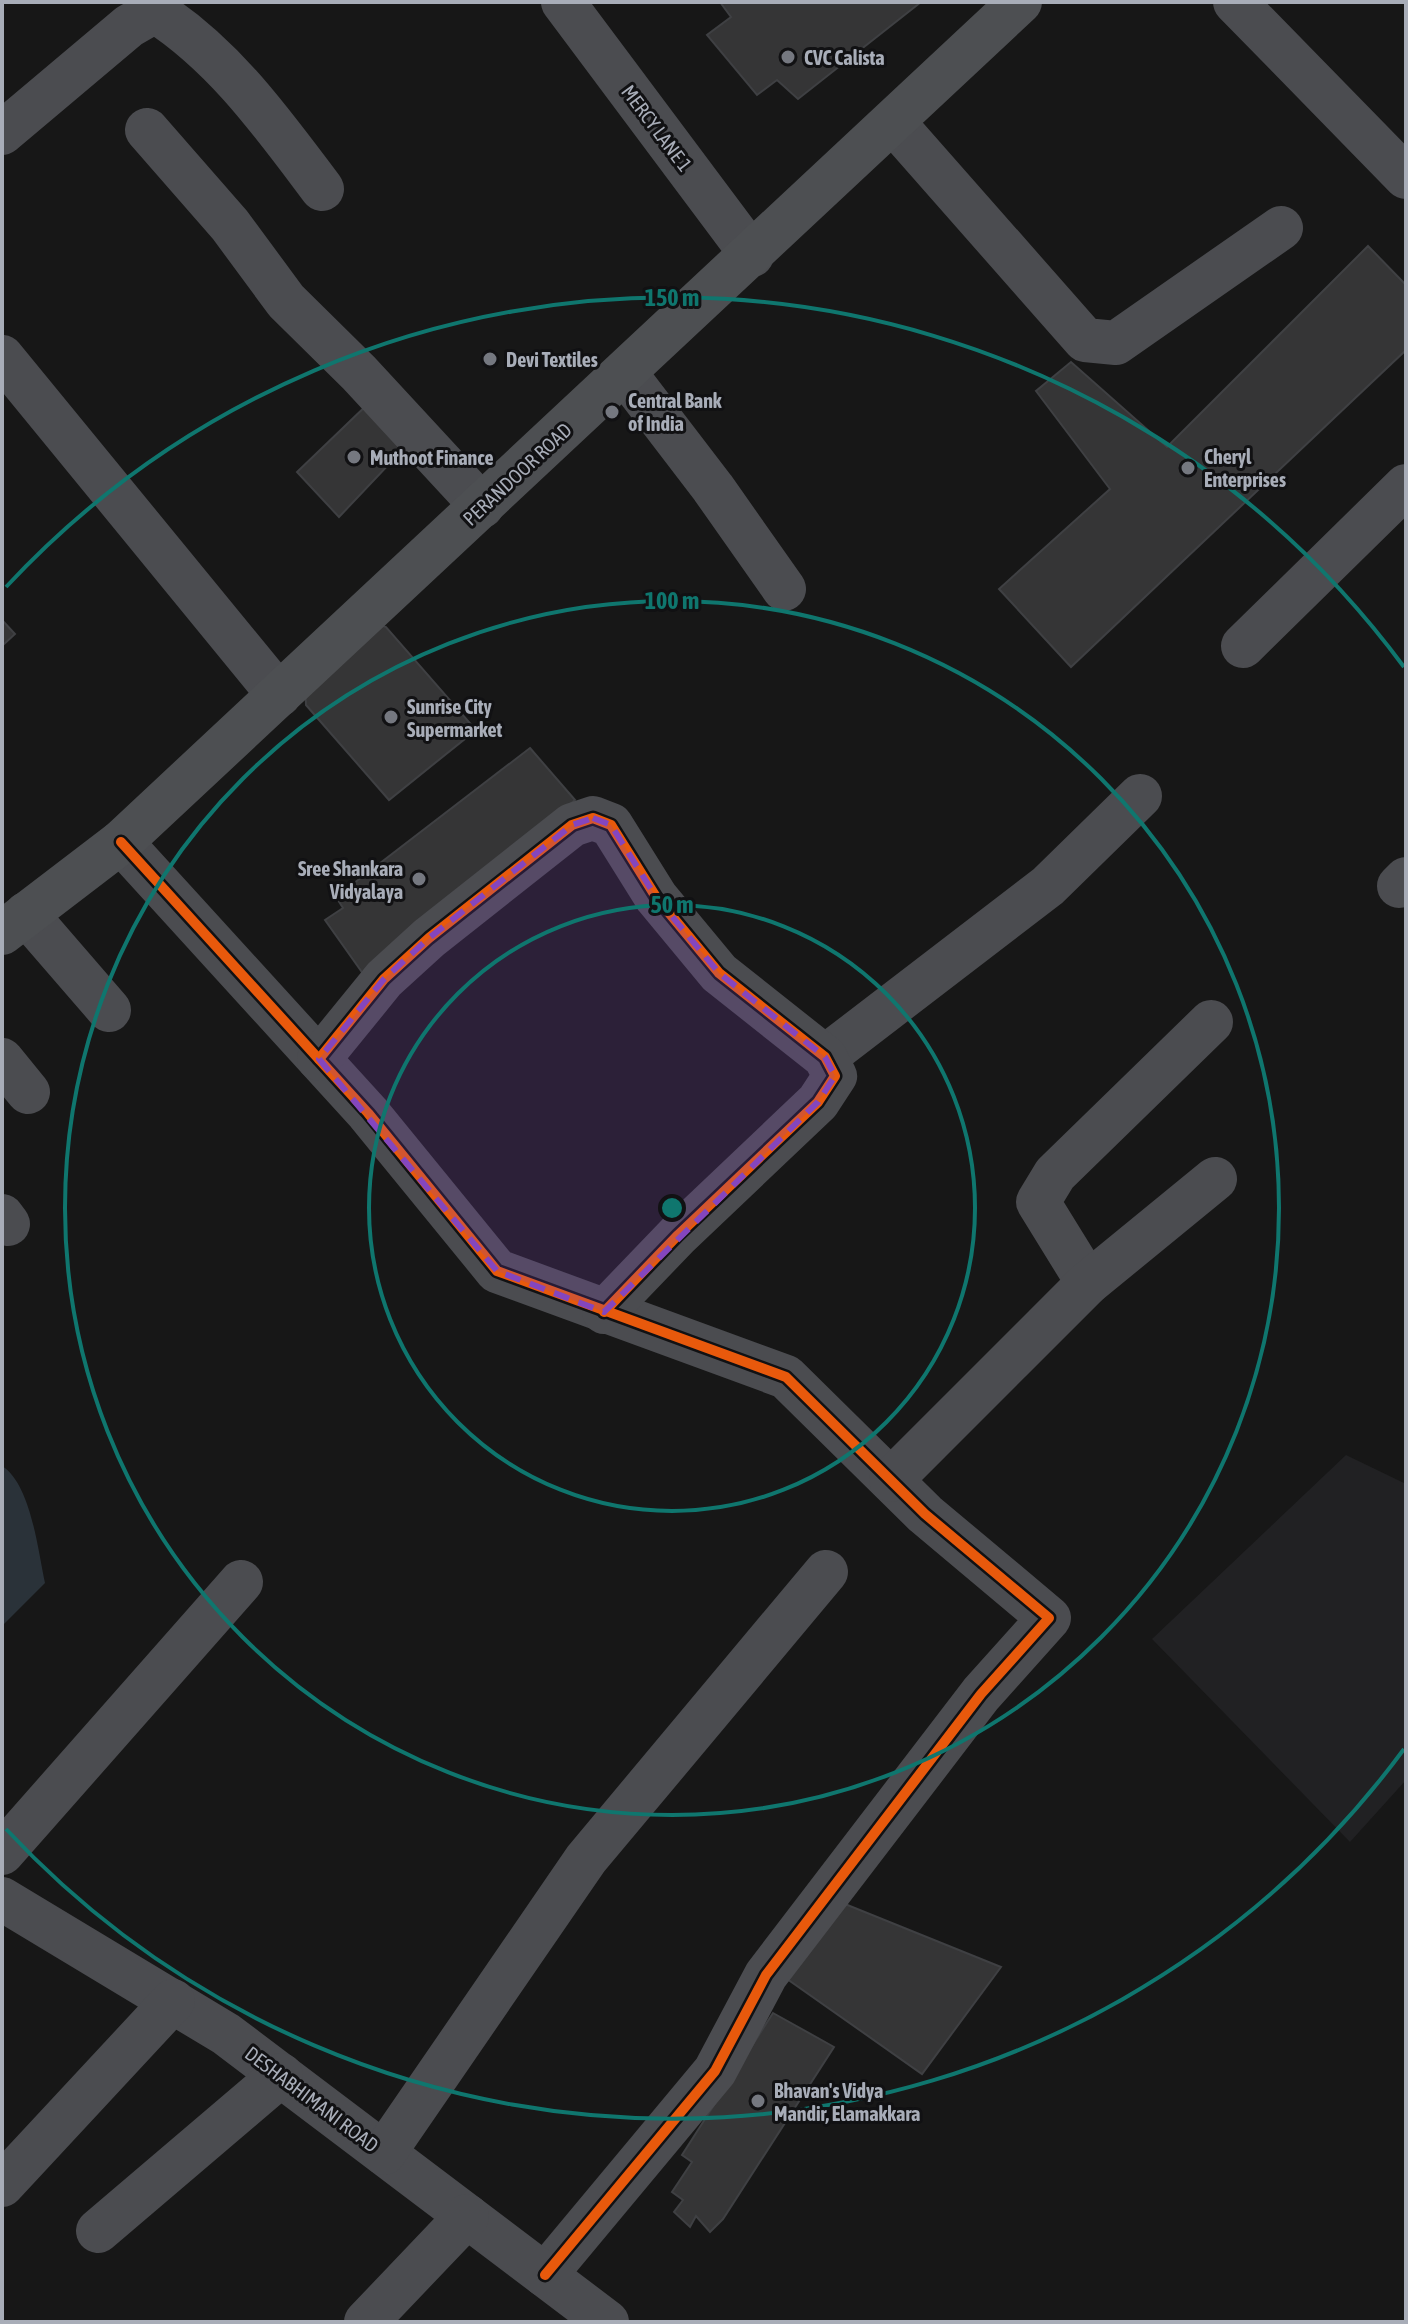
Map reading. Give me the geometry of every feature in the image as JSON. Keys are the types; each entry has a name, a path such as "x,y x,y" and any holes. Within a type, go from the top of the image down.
{"main road":[{"name":"PERANDOOR ROAD","path":"14,924 121,842 1020,2"}],"street":[{"name":"MERCY LANE 1","path":"563,2 752,255"},
{"path":"1235,2 1406,177"},
{"path":"2,133 129,26 155,11 207,51 249,94 322,189"},
{"path":"893,122 1085,340 1116,343 1281,228"},
{"path":"147,130 230,225 286,301 378,393 482,506"},
{"path":"2,357 279,695"},
{"path":"625,373 713,488 784,589"},
{"path":"1243,646 1406,486"},
{"path":"825,1057 1048,886 1140,796"},
{"path":"319,1059 384,979 429,938 572,825 593,818 611,825 656,897 719,973 825,1057 835,1076 818,1102 678,1235 604,1312"},
{"path":"121,842 319,1059 497,1271 786,1377 925,1514 1049,1618 981,1694 766,1975 715,2071 545,2275"},
{"path":"14,924 109,1010"},
{"path":"1088,1283 1038,1202 1055,1174 1211,1022"},
{"path":"891,1480 1088,1283 1215,1179"},
{"path":"384,2153 586,1859 826,1572"},
{"path":"2,1853 241,1582"},
{"name":"DESHABHIMANI ROAD","path":"2,1899 226,2034 607,2322"},
{"path":"2,2185 173,2001"},
{"path":"98,2231 281,2075"},
{"path":"366,2322 467,2216"}],"highlighted area":[{"path":"593,818 611,825 656,897 719,973 825,1057 835,1076 818,1102 604,1312 497,1271 319,1059 384,979 429,938 572,825"}],"shaded area":[{"path":"1346,1455 1406,1484 1406,1780 1350,1842 1152,1639"},
{"path":"2,1466 12,1475 27,1502 45,1583 2,1626"}],"building":[{"name":"CVC Calista","path":"720,2 921,2 798,99 777,80 757,95 707,35 731,17"},
{"name":"Cheryl Enterprises","path":"1368,246 1406,285 1406,350 1071,667 999,589 1110,489 1036,391 1071,362 1167,447"},
{"name":"Muthoot Finance","path":"371,401 410,442 339,517 297,472"},
{"path":"2,620 15,634 2,646"},
{"name":"Sunrise City Supermarket","path":"374,623 386,627 476,730 389,800 306,705 305,686"},
{"name":"Sree Shankara Vidyalaya","path":"530,748 575,800 364,975 325,920 343,908 336,897"},
{"path":"835,1900 1001,1967 922,2074 780,1974"},
{"name":"Bhavan's Vidya Mandir, Elamakkara","path":"773,2013 834,2047 723,2219 710,2232 696,2216 690,2227 674,2212 683,2200 672,2192 692,2162 682,2155"}],"cycle path":[{"path":"319,1059 384,979 429,938 572,825 593,818 611,825 656,897 719,973 825,1057 835,1076 818,1102 678,1235 604,1312"},
{"path":"121,842 368,1113 497,1271 786,1377 925,1514 1049,1618 981,1694 766,1975 715,2071 545,2275"}],"place":[{"name":"CVC Calista","path":"788,57"},
{"name":"Devi Textiles","path":"490,359"},
{"name":"Central Bank of India","path":"612,412"},
{"name":"Muthoot Finance","path":"354,457"},
{"name":"Cheryl Enterprises","path":"1188,468"},
{"name":"Sunrise City Supermarket","path":"391,717"},
{"name":"Sree Shankara Vidyalaya","path":"419,879"},
{"name":"Bhavan's Vidya Mandir, Elamakkara","path":"758,2101"}]}
